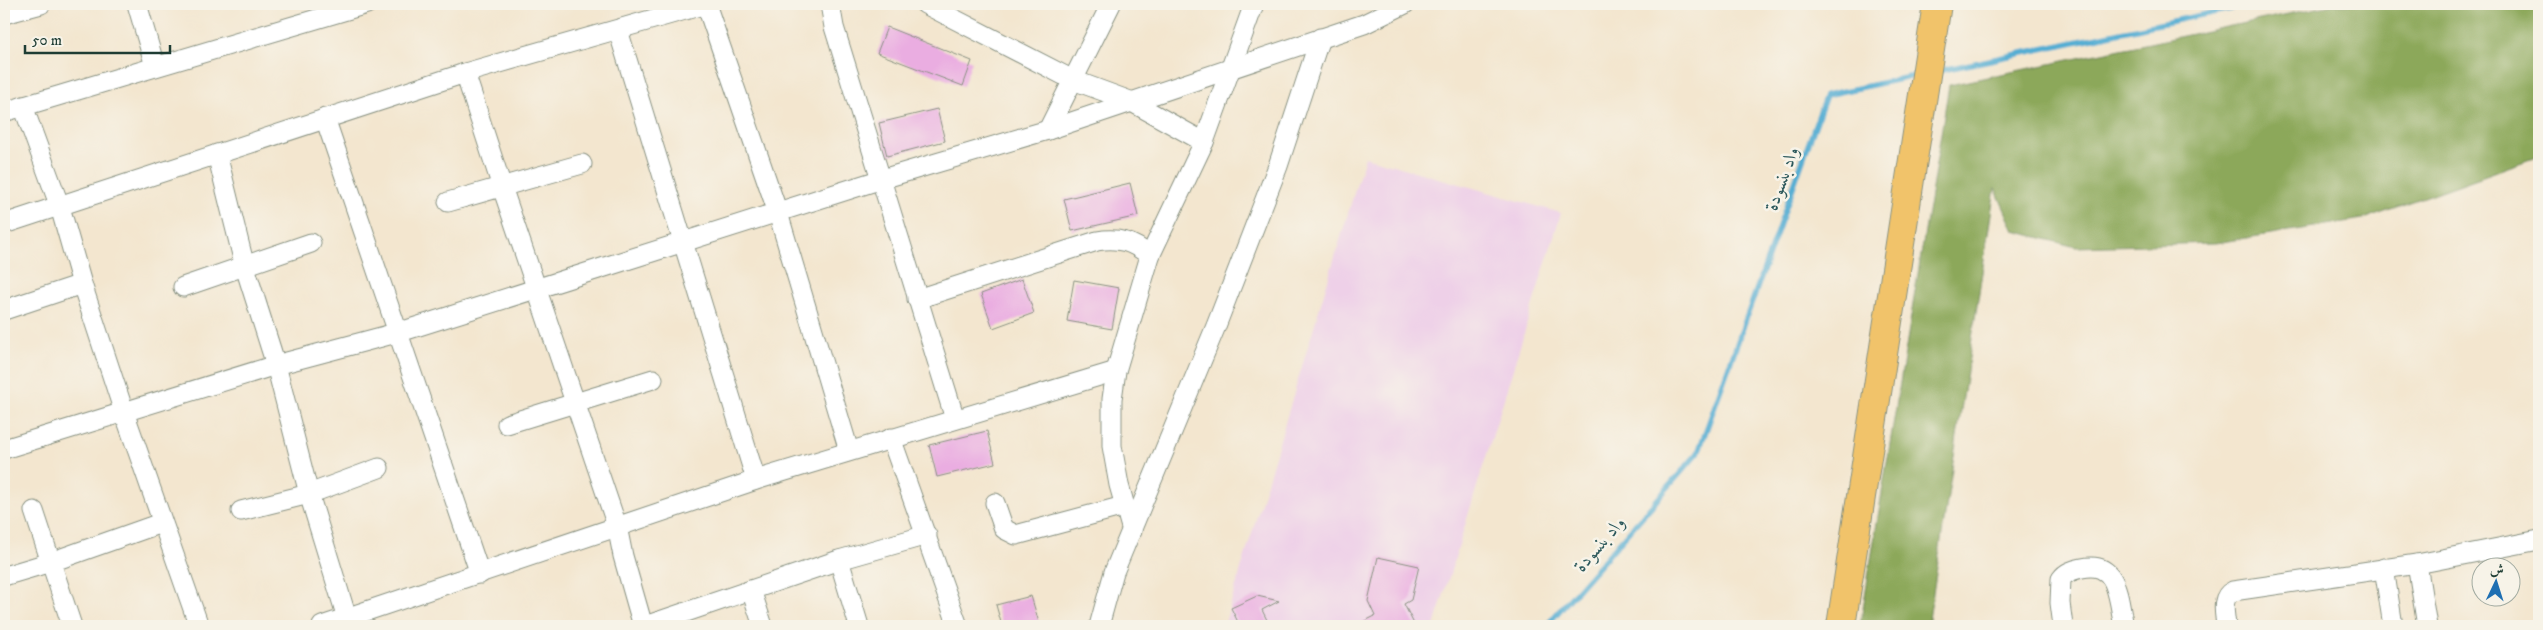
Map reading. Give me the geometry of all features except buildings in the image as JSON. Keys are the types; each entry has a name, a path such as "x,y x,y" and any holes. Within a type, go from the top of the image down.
{"main road":[{"path":"1841,626 1937,4"}],"street":[{"path":"4,14 41,4"},
{"path":"137,4 155,66"},
{"path":"4,112 367,4"},
{"path":"4,224 465,73 706,4 778,213 849,451"},
{"path":"830,4 834,27 955,419"},
{"path":"925,4 1072,80 1130,101 1204,142"},
{"path":"1048,130 1111,4"},
{"path":"1132,531 1124,506 1111,433 1112,400 1116,371 1150,256 1204,142 1254,4"},
{"path":"4,449 276,365 400,332 683,241 1048,130 1364,24 1405,4"},
{"path":"618,30 756,480"},
{"path":"1099,626 1107,590 1216,326 1267,193 1320,38"},
{"path":"465,73 617,526 623,556 644,626 839,560 927,535"},
{"path":"23,106 60,207 82,284 161,523 199,626"},
{"path":"325,118 400,332 480,574"},
{"path":"217,154 244,267 276,365 309,494 347,618"},
{"path":"448,202 582,164"},
{"path":"917,300 1097,241 1121,240 1135,244 1150,256"},
{"path":"183,287 312,243"},
{"path":"4,310 82,284"},
{"path":"322,626 756,480 1116,371"},
{"path":"507,424 575,405 653,379"},
{"path":"891,438 958,626"},
{"path":"242,511 309,494 379,468"},
{"path":"996,504 1004,529 1016,534 1124,506"},
{"path":"34,511 72,626"},
{"path":"4,576 51,562 161,523"},
{"path":"2226,626 2224,603 2230,591 2417,564 2539,540"},
{"path":"839,560 860,626"},
{"path":"2417,564 2427,626"},
{"path":"2063,626 2060,603 2061,579 2070,571 2096,567 2105,570 2113,580 2124,626"},
{"path":"2384,568 2393,626"},
{"path":"751,590 763,626"}],"shaded area":[{"path":"1365,157 1561,213 1434,626 1224,626"}],"green space":[{"path":"2336,4 2539,4 2539,156 2363,219 2216,243 2076,247 2014,231 1995,188 1928,626 1860,626 1949,85"}],"waterway":[{"name":"واد بنسودة","path":"1933,72 2230,9 2240,4"},
{"name":"واد بنسودة","path":"1546,626 1698,453 1826,95 1919,75"}]}
